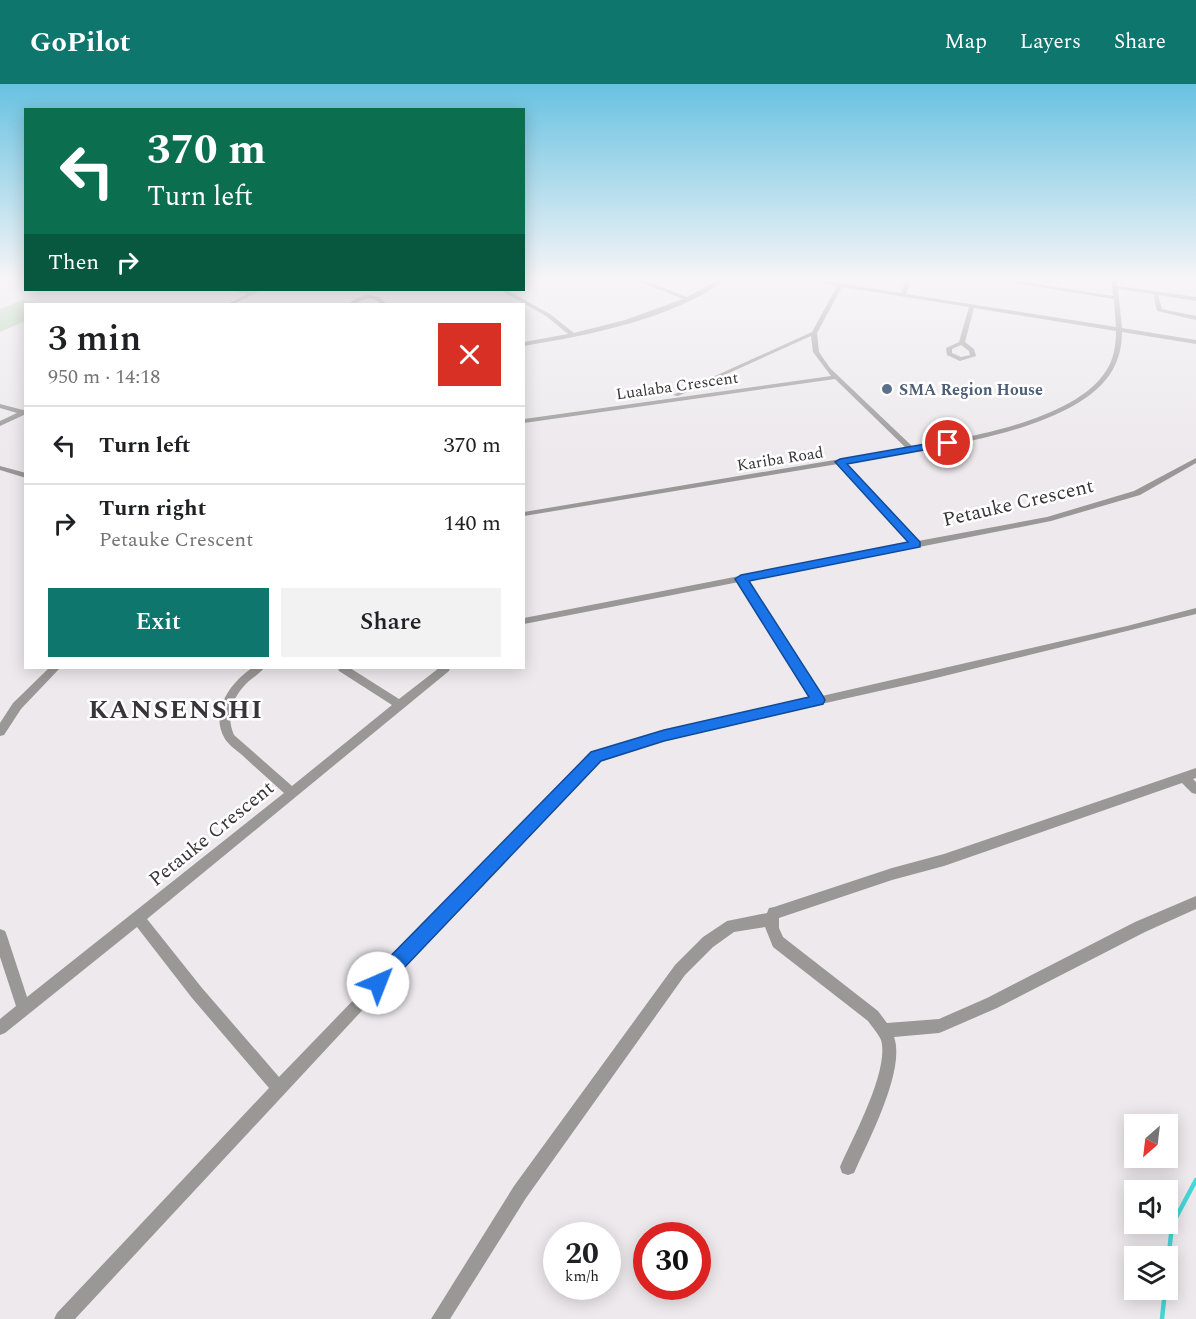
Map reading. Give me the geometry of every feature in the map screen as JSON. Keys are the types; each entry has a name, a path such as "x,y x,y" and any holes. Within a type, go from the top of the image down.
{"street":[{"path":"525,344 564,337"},
{"path":"656,402 687,391 806,337"},
{"path":"815,337 818,356 835,377 911,449"},
{"path":"962,343 964,337"},
{"name":"Kariba Road","path":"525,514 996,434 1058,411 1096,385 1107,373 1116,355 1117,337"},
{"path":"1161,337 1196,342"},
{"name":"Lualaba Crescent","path":"525,421 835,377"},
{"path":"687,391 693,397"},
{"path":"0,405 24,411"},
{"path":"0,424 24,411"},
{"name":"Petauke Crescent","path":"525,621 1048,519 1144,489 1196,460"},
{"path":"840,462 916,544"},
{"path":"0,468 24,475"},
{"path":"741,579 819,700"},
{"path":"63,1319 386,974 597,756 664,735 1127,630 1196,611"},
{"path":"0,732 17,706 54,669"},
{"path":"257,669 246,676 235,689 224,718 226,727 230,738 291,793"},
{"path":"345,669 400,705"},
{"name":"Petauke Crescent","path":"0,1028 444,669"},
{"path":"848,1167 886,1071 890,1046 885,1030 873,1016 778,942 771,927 774,913 843,889 944,860 1189,775 1196,789"},
{"path":"885,1030 939,1026 1001,998 1140,927 1196,902"},
{"path":"138,918 197,993 279,1089"},
{"path":"440,1319 520,1192 681,970 708,942 732,926 771,919"},
{"path":"0,936 24,1008"}],"waterway":[{"path":"1170,1246 1172,1225 1196,1180"},
{"path":"1162,1319 1164,1300"}],"place":[{"name":"SMA Region House","path":"887,389"}],"district":[{"name":"KANSENSHI","path":"176,709"}],"route":[{"path":"378,983 597,756 664,735 819,700 741,579 916,544 840,462 948,443"}]}
